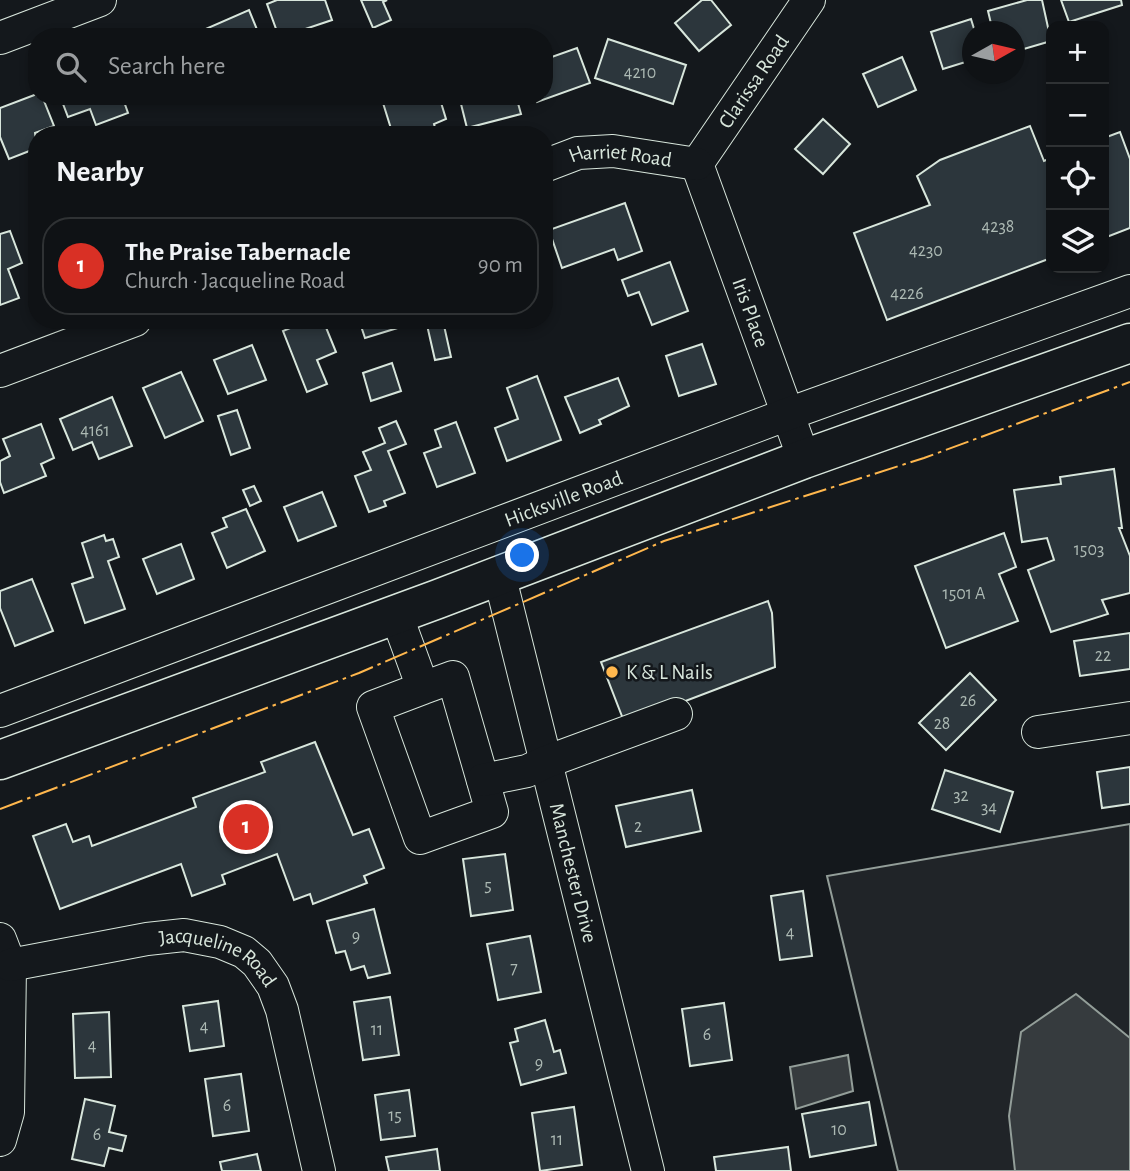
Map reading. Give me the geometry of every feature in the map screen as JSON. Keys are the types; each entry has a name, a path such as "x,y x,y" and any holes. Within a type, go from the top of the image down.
{"main road":[{"path":"0,760 396,614 804,458 1130,343"},
{"path":"1042,374 1130,367"}],"street":[{"path":"0,37 100,0"},
{"name":"Clarissa Road","path":"697,164 809,0"},
{"name":"Harriet Road","path":"553,163 578,153 613,151 697,164"},
{"name":"Iris Place","path":"697,164 804,458"},
{"name":"Hicksville Road","path":"0,711 788,414 1130,291"},
{"path":"0,371 111,329"},
{"name":"Manchester Drive","path":"499,574 648,1171"},
{"path":"396,614 423,688"},
{"path":"453,677 492,812 419,838 373,707 423,688 453,677"},
{"path":"483,780 527,771 676,714"},
{"path":"1038,732 1130,718"},
{"name":"Jacqueline Road","path":"5,952 184,935 220,942 244,952 257,963 273,986 282,1010 320,1171"},
{"path":"0,1140 8,1112 5,952"}],"shaded area":[{"path":"1130,824 1130,1171 898,1171 827,876"},
{"path":"1076,994 1130,1038 1130,1171 1015,1171 1009,1116 1021,1032"},
{"path":"848,1055 853,1091 796,1109 790,1067"}],"building":[{"path":"277,0 325,0 332,20 308,28 276,28 267,4"},
{"path":"361,0 387,0 383,2 391,20 373,28"},
{"path":"702,0 711,0 731,25 699,51 675,23"},
{"path":"1027,0 1042,0 1047,21 1046,42 1025,49 1025,21 990,21 988,11"},
{"path":"1061,0 1121,0 1122,5 1069,21"},
{"path":"249,10 256,28 208,28"},
{"path":"962,22 962,63 943,69 931,32"},
{"path":"608,39 686,65 673,104 595,78"},
{"path":"577,48 590,83 553,96 553,57"},
{"path":"902,57 916,90 878,107 863,74"},
{"path":"28,97 28,105 46,105 54,126 28,126 28,152 9,159 0,137 0,108"},
{"path":"63,105 125,105 128,113 96,125 90,109 68,117"},
{"path":"384,105 442,105 446,119 435,126 390,126"},
{"path":"461,105 518,105 521,114 466,126"},
{"path":"823,119 850,144 823,174 795,149"},
{"path":"1030,126 1044,161 1046,160 1046,260 887,320 854,233 930,205 917,176 940,160"},
{"path":"1120,132 1130,159 1130,228 1109,236 1109,147 1109,136"},
{"path":"625,203 642,251 618,260 614,249 562,268 553,242 553,229"},
{"path":"10,231 22,263 8,269 19,298 0,305 0,234"},
{"path":"670,262 688,311 652,325 639,292 628,296 622,280"},
{"path":"327,329 336,352 317,360 327,384 307,392 283,331"},
{"path":"362,329 394,329 365,338"},
{"path":"428,329 445,329 451,357 435,360"},
{"path":"702,344 716,384 679,396 666,356"},
{"path":"252,345 266,380 228,394 214,360"},
{"path":"392,363 401,391 371,401 363,373"},
{"path":"181,372 203,421 165,438 143,388"},
{"path":"537,376 561,440 507,461 495,428 518,419 507,388"},
{"path":"618,378 629,406 599,420 601,424 580,433 565,397"},
{"path":"112,397 132,446 99,459 92,442 73,450 60,419"},
{"path":"237,410 250,448 231,455 218,416"},
{"path":"396,421 406,444 388,451 405,493 384,501 386,506 369,512 355,476 371,470 363,452 385,443 379,428"},
{"path":"456,422 475,473 437,487 424,453 441,447 435,430"},
{"path":"41,424 54,458 41,464 46,476 4,493 0,482 0,461 10,456 3,439"},
{"path":"1114,469 1122,528 1119,528 1130,556 1130,593 1102,600 1108,614 1051,632 1028,570 1054,560 1047,538 1022,542 1014,490 1061,484 1060,477"},
{"path":"254,486 261,501 250,506 243,490"},
{"path":"322,492 336,526 298,541 284,507"},
{"path":"246,509 265,551 227,568 212,533 227,527 223,518"},
{"path":"1004,533 1016,567 999,574 1018,621 946,648 915,566"},
{"path":"104,535 106,541 113,539 119,557 108,561 125,609 85,623 72,584 93,577 82,543"},
{"path":"181,544 194,579 157,594 143,559"},
{"path":"32,579 53,631 15,646 0,608 0,591"},
{"path":"768,601 772,613 775,667 625,724 601,662"},
{"path":"1130,633 1130,669 1080,676 1074,641"},
{"path":"970,673 996,700 946,750 919,723"},
{"path":"315,742 353,835 369,829 384,868 364,876 367,883 313,904 310,894 294,900 277,854 222,875 225,884 192,896 181,864 60,909 33,836 66,824 73,842 89,836 92,846 196,807 193,798 265,772 261,762"},
{"path":"1130,767 1130,804 1102,808 1097,772"},
{"path":"945,770 1013,792 1000,832 932,809"},
{"path":"692,790 701,831 626,847 616,806"},
{"path":"505,854 513,910 471,916 463,859"},
{"path":"803,891 812,956 780,960 771,896"},
{"path":"374,909 390,973 368,978 364,966 351,970 345,951 336,953 327,921"},
{"path":"530,936 541,992 498,1000 487,944"},
{"path":"390,997 399,1055 363,1060 354,1002"},
{"path":"218,1001 224,1046 190,1051 183,1006"},
{"path":"724,1003 732,1060 690,1066 682,1009"},
{"path":"109,1012 111,1077 75,1078 73,1014"},
{"path":"545,1020 554,1052 560,1050 566,1073 521,1085 510,1043 518,1041 515,1029"},
{"path":"241,1074 249,1131 213,1136 205,1079"},
{"path":"409,1090 415,1136 381,1140 375,1095"},
{"path":"85,1099 115,1106 109,1132 126,1136 122,1151 109,1148 104,1166 72,1159"},
{"path":"869,1102 876,1145 810,1157 802,1114"},
{"path":"574,1107 582,1165 540,1171 532,1113"},
{"path":"788,1147 791,1171 716,1171 714,1157"},
{"path":"437,1149 440,1171 389,1171 386,1157"},
{"path":"257,1154 261,1171 222,1171 220,1162"}],"power":[{"path":"0,809 359,673 664,541 924,458 1130,382"}],"place":[{"name":"K & L Nails","path":"612,672"},
{"name":"The Praise Tabernacle","path":"246,827"}]}
